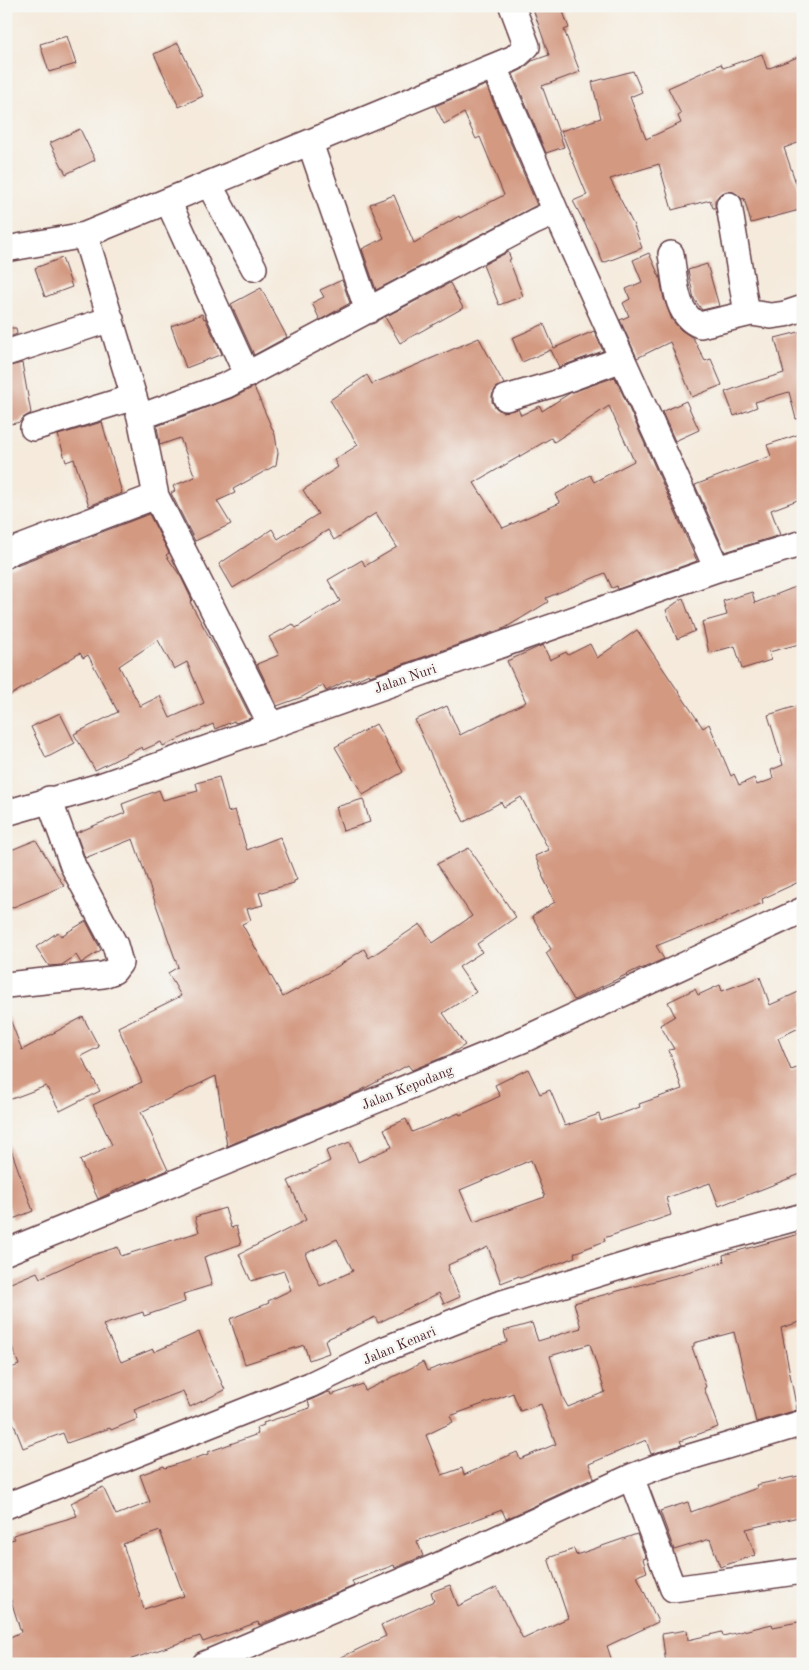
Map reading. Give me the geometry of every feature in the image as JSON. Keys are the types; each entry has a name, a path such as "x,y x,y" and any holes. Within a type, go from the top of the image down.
{"street":[{"path":"6,249 85,234 514,58 527,46 512,6"},
{"path":"494,67 556,212 717,569"},
{"path":"310,143 368,311"},
{"path":"209,184 254,268"},
{"path":"168,201 247,375"},
{"path":"729,205 747,314"},
{"path":"33,428 211,391 247,375 556,212"},
{"path":"85,234 137,407 156,496 271,725"},
{"path":"671,254 682,308 689,319 700,325 747,314 760,313 771,316 803,308"},
{"path":"6,353 111,319"},
{"path":"506,398 564,381 622,359"},
{"path":"6,555 67,529 156,496"},
{"name":"Jalan Nuri","path":"6,812 100,786 717,569 803,543"},
{"path":"6,985 103,975 114,971 120,963 115,945 73,866 49,799"},
{"name":"Jalan Kepodang","path":"6,1252 525,1039 803,910"},
{"name":"Jalan Kenari","path":"6,1506 310,1385 385,1349 496,1305 650,1258 803,1216"},
{"path":"205,1664 435,1567 630,1477 657,1467 803,1423"},
{"path":"630,1477 673,1589 803,1571"}],"building":[{"path":"532,6 561,6 569,28 564,30 580,72 542,86 564,147 546,153 513,74 523,69 532,61 549,55"},
{"path":"67,36 76,64 49,72 40,44"},
{"path":"178,43 203,96 179,107 154,54"},
{"path":"762,54 767,69 803,55 803,141 784,148 803,209 751,223 744,198 742,199 734,192 727,191 720,194 715,200 715,208 713,208 710,200 672,210 659,164 610,179 634,226 642,248 603,263 596,245 573,201 587,195 561,131 601,118 592,82 633,71 642,92 630,97 646,139 681,123 678,116 681,114 668,88 721,64 723,68"},
{"path":"486,85 537,205 376,290 362,249 384,238 370,204 394,195 414,243 459,216 460,218 504,195 480,137 476,139 464,113 444,124 435,106"},
{"path":"80,129 95,160 66,174 50,143"},
{"path":"508,252 511,259 509,260 523,296 499,305 483,265"},
{"path":"649,253 660,278 664,299 672,320 681,330 693,338 705,361 711,359 722,385 692,397 670,342 637,358 620,320 629,316 623,303 630,299 626,289 642,282 633,260"},
{"path":"62,258 72,287 45,297 35,268"},
{"path":"707,264 719,306 702,310 694,299 688,270"},
{"path":"342,280 350,303 320,320 312,303 324,297 320,290"},
{"path":"450,283 463,308 400,343 385,317"},
{"path":"261,288 287,337 254,355 231,304"},
{"path":"202,314 222,354 186,368 171,326"},
{"path":"544,324 554,348 594,331 603,351 559,367 551,350 522,362 512,338"},
{"path":"6,328 16,328 17,334 6,338"},
{"path":"803,331 803,418 796,419 789,392 755,402 757,407 734,416 725,392 784,373 775,338"},
{"path":"479,338 504,384 496,388 492,395 492,402 502,412 518,409 521,415 540,406 542,411 570,393 615,377 697,561 618,589 617,586 612,588 605,573 546,598 548,602 505,628 370,676 369,674 351,682 350,679 326,691 323,685 302,697 277,706 257,664 279,655 269,637 293,624 296,628 340,601 328,580 362,560 365,566 397,547 376,513 334,540 328,530 233,588 219,564 272,529 278,539 318,514 303,490 338,467 334,460 358,445 330,400 367,375 372,384","holes":["609,406 634,461 594,482 590,475 555,495 560,503 503,528 474,483 551,438 554,442"]},
{"path":"22,363 31,413 20,422 11,424 6,396 6,367"},
{"path":"254,387 275,435 278,453 276,465 233,489 235,493 217,501 231,524 195,541 171,493 175,491 173,486 195,477 180,438 160,445 157,426 232,398"},
{"path":"686,401 699,430 675,441 662,412"},
{"path":"102,422 122,493 89,506 74,459 66,462 58,435"},
{"path":"803,433 803,498 771,510 780,535 725,552 695,485 771,456 767,445"},
{"path":"149,514 169,553 166,555 181,577 192,600 190,602 251,718 235,723 234,721 215,729 213,724 163,746 161,742 143,750 142,747 95,770 74,734 118,712 88,655 83,658 80,653 6,698 6,569","holes":["158,640 174,669 187,662 204,703 170,718 160,696 140,706 119,666"]},
{"path":"803,584 803,643 769,652 771,660 742,669 735,646 709,653 702,622 727,615 723,601 752,592 755,603"},
{"path":"683,598 695,631 677,639 666,610"},
{"path":"637,630 703,728 709,724 731,776 734,774 739,785 754,778 757,785 773,779 771,770 783,765 768,715 803,704 803,880 762,899 763,903 656,946 664,959 640,968 574,1000 546,953 551,949 532,916 555,902 535,856 549,850 521,797 504,807 501,802 464,822 415,720 447,706 460,735 526,702 507,661 543,645 550,660 566,652 568,655 590,644 597,658"},
{"path":"60,713 75,743 46,758 31,727"},
{"path":"376,724 403,772 363,795 335,747"},
{"path":"219,777 228,812 235,810 247,850 280,837 297,880 294,883 259,893 263,905 247,909 251,920 242,924 283,997 329,972 364,949 369,958 420,924 433,943 472,916 437,864 469,848 516,917 477,944 482,952 459,967 476,992 443,1013 465,1045 451,1054 412,1070 408,1065 358,1092 227,1146 216,1076 141,1112 168,1170 137,1183 136,1181 98,1199 80,1160 112,1145 93,1105 142,1082 118,1027 181,996 168,973 178,967 133,839 85,858 76,833 125,813 122,804 159,790 163,800 198,791 196,783"},
{"path":"363,799 370,822 343,831 336,807"},
{"path":"36,840 64,886 6,910 6,852"},
{"path":"86,921 101,950 81,963 76,955 62,965 49,966 36,947 58,932 61,936"},
{"path":"760,977 770,1005 803,990 803,1026 778,1038 791,1070 803,1066 803,1173 719,1206 710,1183 666,1198 671,1215 604,1238 605,1241 574,1253 575,1257 520,1278 519,1276 501,1283 488,1247 448,1265 460,1297 444,1304 439,1293 378,1323 375,1317 325,1340 329,1353 309,1360 304,1345 245,1364 230,1319 269,1303 268,1301 291,1290 284,1271 251,1281 239,1254 306,1220 288,1181 330,1161 326,1151 350,1142 358,1162 392,1147 384,1129 406,1119 412,1132 459,1113 460,1115 500,1096 495,1085 528,1069 540,1094 550,1090 565,1126 599,1114 601,1121 640,1107 639,1104 682,1089 669,1050 674,1049 660,1025 675,1016 668,1002 695,989 698,995 720,985 722,991","holes":["531,1160 545,1197 474,1222 460,1190","337,1239 353,1271 320,1286 305,1254"]},
{"path":"6,1014 8,1014 22,1050 83,1017 99,1047 81,1056 100,1091 60,1111 46,1086 6,1101"},
{"path":"6,1144 9,1144 33,1211 13,1219 6,1200"},
{"path":"225,1208 231,1228 236,1226 241,1244 204,1257 212,1285 183,1294 185,1302 144,1316 143,1312 103,1325 121,1362 153,1349 154,1352 199,1332 225,1390 190,1407 183,1391 134,1410 138,1419 111,1430 110,1428 67,1443 63,1433 23,1448 6,1404 6,1370 19,1365 6,1331 6,1285 37,1272 40,1278 86,1257 118,1247 121,1256 199,1232 195,1217"},
{"path":"803,1233 803,1321 781,1328 797,1410 756,1422 734,1332 694,1343 692,1347 718,1427 680,1441 682,1445 651,1454 646,1440 589,1464 594,1478 506,1519 502,1510 417,1541 423,1556 395,1568 394,1565 352,1581 354,1586 259,1625 258,1622 203,1642 200,1636 117,1664 10,1664 6,1655 6,1639 21,1632 6,1585 6,1541 15,1539 13,1535 77,1516 71,1503 103,1487 116,1515 150,1502 140,1475 164,1466 165,1468 208,1454 208,1452 258,1434 256,1428 264,1425 263,1423 310,1408 308,1401 326,1393 330,1392 331,1395 363,1384 365,1391 423,1362 427,1371 507,1342 504,1331 532,1323 538,1341 581,1328 574,1303 724,1262 723,1255","holes":["590,1344 605,1392 568,1407 563,1398 550,1356","513,1393 520,1411 541,1404 556,1444 520,1459 517,1452 464,1475 462,1468 442,1475 426,1435 453,1422 450,1416","160,1531 184,1596 144,1609 123,1544"]},
{"path":"803,1475 803,1516 746,1529 755,1555 720,1567 710,1539 674,1550 660,1511 688,1502 691,1512 757,1488 756,1485"},
{"path":"637,1534 646,1558 643,1559 647,1572 637,1576 658,1622 607,1646 613,1664 327,1664 386,1636 381,1625 434,1601 431,1592 450,1585 458,1606 497,1587 523,1639 568,1618 548,1558 574,1549 576,1555"},
{"path":"803,1621 803,1664 666,1664 662,1634 687,1630 688,1640 722,1632 723,1636 772,1624 773,1627"}]}
